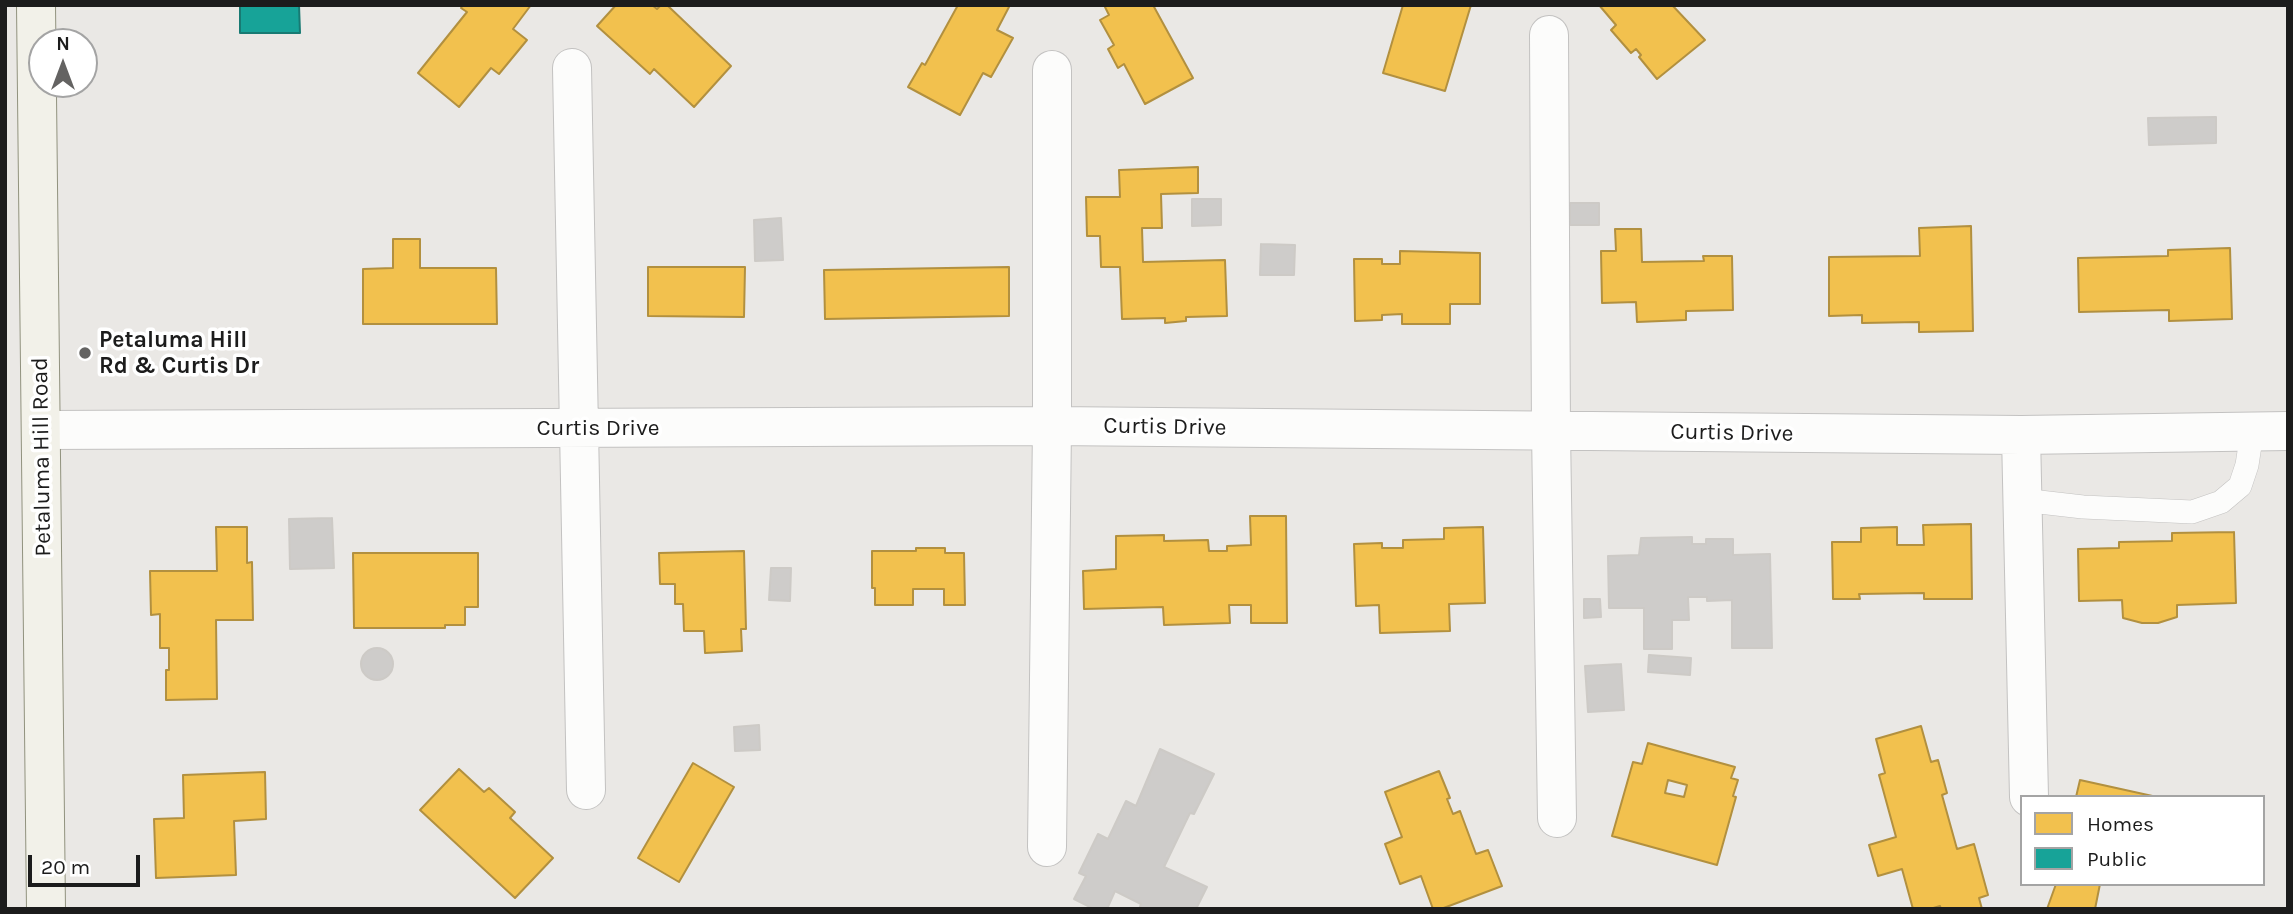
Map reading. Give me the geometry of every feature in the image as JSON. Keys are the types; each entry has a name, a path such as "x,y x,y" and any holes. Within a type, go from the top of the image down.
{"main road":[{"name":"Petaluma Hill Road","path":"36,5 43,430 46,909"}],"street":[{"path":"1549,35 1557,818"},
{"path":"572,68 586,790"},
{"path":"1047,847 1052,426 1052,70"},
{"name":"Curtis Drive","path":"43,430 1052,426 2021,435 2270,431"},
{"path":"2021,435 2029,795"}],"lane":[{"path":"2022,500 2083,507 2192,512 2221,502 2240,486 2247,465 2270,431"}],"building: Homes":[{"path":"463,5 531,5 513,29 527,40 499,74 491,68 459,107 418,73 467,12 461,8"},
{"path":"616,5 652,5 657,9 661,5 667,5 731,66 694,107 654,69 650,74 597,26"},
{"path":"958,5 1010,5 997,30 1013,38 991,77 983,73 960,115 908,87 922,63 925,65"},
{"path":"1104,5 1153,5 1193,78 1145,104 1124,64 1118,68 1108,49 1114,45 1100,20 1109,15"},
{"path":"1403,5 1471,5 1445,91 1383,73"},
{"path":"1599,5 1672,5 1705,40 1657,79 1639,57 1641,55 1636,49 1631,53 1611,30 1616,25"},
{"path":"1198,167 1198,193 1161,194 1162,228 1142,228 1143,262 1225,260 1227,316 1186,317 1186,321 1165,323 1165,318 1122,319 1120,267 1101,267 1100,236 1087,236 1086,197 1120,197 1119,170"},
{"path":"1971,226 1973,331 1919,332 1919,322 1862,323 1862,315 1829,316 1829,257 1920,256 1919,228"},
{"path":"1615,229 1641,229 1642,262 1704,261 1703,256 1732,256 1733,310 1686,311 1686,320 1637,322 1636,302 1602,303 1601,251 1616,251"},
{"path":"393,239 420,239 420,268 496,268 497,324 363,324 363,269 393,268"},
{"path":"2230,248 2232,319 2169,321 2169,310 2079,312 2078,258 2168,256 2168,250"},
{"path":"1400,251 1480,253 1480,304 1450,304 1450,324 1402,324 1402,314 1382,315 1382,320 1355,321 1354,259 1382,259 1382,264 1400,264"},
{"path":"648,267 745,267 744,317 648,316"},
{"path":"1009,267 1009,316 825,319 824,270"},
{"path":"1250,516 1286,516 1287,623 1251,623 1251,605 1229,605 1230,623 1164,625 1163,607 1084,609 1083,571 1116,569 1116,536 1164,535 1164,541 1208,540 1209,551 1227,551 1227,546 1251,545"},
{"path":"1971,524 1972,599 1924,599 1924,593 1859,594 1860,599 1833,599 1832,542 1861,542 1861,528 1897,527 1897,545 1924,545 1923,525"},
{"path":"216,527 247,527 247,563 252,562 253,620 216,620 217,699 166,700 169,648 160,648 160,614 151,615 150,571 217,571"},
{"path":"1483,527 1485,603 1449,604 1450,631 1380,633 1379,605 1356,606 1354,544 1382,543 1382,548 1403,548 1403,540 1444,539 1444,528"},
{"path":"2234,532 2236,603 2177,605 2177,617 2158,623 2142,623 2123,618 2122,600 2079,601 2078,549 2119,548 2119,542 2172,541 2172,533"},
{"path":"916,548 945,548 945,553 964,553 965,605 944,605 944,589 913,589 913,605 875,605 872,551 916,551"},
{"path":"744,551 746,629 741,629 742,651 705,653 704,631 684,631 683,604 675,604 675,584 660,584 659,553"},
{"path":"353,553 478,553 478,607 465,607 465,625 445,625 445,628 354,628"},
{"path":"1921,726 1931,762 1938,760 1947,793 1942,795 1957,849 1974,844 1988,895 1979,898 1982,909 1941,909 1940,906 1913,909 1902,869 1878,876 1869,845 1896,837 1879,775 1885,773 1876,739"},
{"path":"1648,743 1735,767 1731,778 1738,780 1733,796 1736,797 1717,865 1612,836 1633,762 1642,764","holes":["1668,780 1687,785 1684,797 1665,793"]},
{"path":"693,763 734,787 679,882 638,858"},
{"path":"459,769 484,792 489,788 515,812 510,818 553,858 515,898 420,810"},
{"path":"1439,771 1450,798 1447,799 1453,814 1460,811 1476,854 1488,850 1502,886 1441,909 1433,909 1421,876 1400,884 1385,844 1402,837 1385,792"},
{"path":"265,772 266,819 234,821 236,875 156,878 154,819 184,818 183,775"},
{"path":"2080,780 2148,795 2076,795"},
{"path":"2055,886 2100,886 2095,909 2047,909"}],"building: Public":[{"path":"240,5 299,5 300,33 240,33"}],"building: Other":[{"path":"2216,117 2216,143 2149,145 2148,118"},
{"path":"1192,199 1221,199 1221,225 1192,226"},
{"path":"1570,203 1599,203 1599,225 1570,225"},
{"path":"781,218 783,260 755,261 754,220"},
{"path":"1261,244 1295,245 1294,275 1260,275"},
{"path":"332,518 334,568 290,569 289,519"},
{"path":"1692,537 1692,544 1706,544 1706,539 1733,539 1733,555 1770,554 1772,648 1732,648 1732,600 1707,601 1707,597 1688,597 1689,620 1672,620 1672,649 1644,649 1644,608 1609,608 1608,556 1639,555 1641,538"},
{"path":"771,568 791,568 790,601 769,600"},
{"path":"1584,599 1600,599 1601,617 1584,618"},
{"path":"377,648 388,653 393,664 388,675 377,680 366,675 361,664 366,653"},
{"path":"1649,655 1691,658 1690,675 1648,672"},
{"path":"1621,664 1624,710 1588,712 1585,666"},
{"path":"759,725 760,750 735,751 734,727"},
{"path":"1160,749 1214,774 1194,814 1190,813 1164,867 1207,887 1196,909 1139,909 1141,904 1115,891 1107,909 1094,909 1074,899 1086,876 1079,873 1098,834 1108,839 1126,801 1136,806"}],"place":[{"name":"Petaluma Hill Rd & Curtis Dr","path":"85,353"}]}
